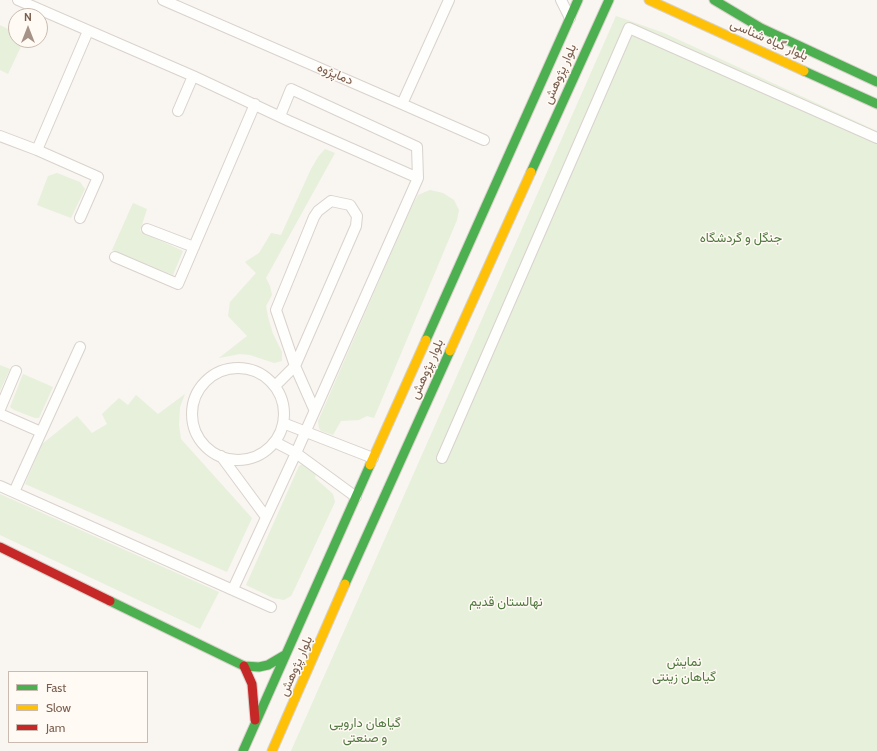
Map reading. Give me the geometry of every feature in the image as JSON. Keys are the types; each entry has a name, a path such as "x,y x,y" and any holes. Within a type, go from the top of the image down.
{"street":[{"path":"18,0 193,76 418,178"},
{"name":"دماپژوه","path":"163,0 484,140"},
{"path":"402,104 449,0"},
{"path":"561,0 570,18"},
{"name":"بلوار پژوهش","path":"243,751 578,0"},
{"name":"بلوار پژوهش","path":"272,751 391,481 609,0"},
{"path":"604,10 619,0"},
{"name":"بلوار گیاه شناسی","path":"650,0 877,104"},
{"name":"بلوار گیاه شناسی","path":"714,0 761,28 877,82"},
{"path":"442,458 629,28 877,138"},
{"path":"37,150 88,31"},
{"path":"178,111 193,76"},
{"path":"233,589 296,453 314,409 418,178 416,147 291,89 280,116"},
{"path":"115,257 178,284 255,104"},
{"path":"0,136 37,150 98,177 80,218"},
{"path":"275,386 295,366 356,226 357,216 350,205 331,201 318,211 314,217 276,310 295,366 314,409"},
{"path":"147,229 194,247"},
{"path":"14,492 80,347"},
{"path":"235,368 250,369 264,376 275,386 282,400 284,414 283,423 282,429 274,442 264,452 250,458 235,460 221,456 208,448 198,436 193,422 192,407 197,392 206,381 220,371 235,368"},
{"path":"0,409 16,371"},
{"path":"0,414 41,432"},
{"path":"283,423 374,458"},
{"path":"274,442 296,453 356,497"},
{"path":"221,456 266,517"},
{"path":"0,486 271,607"},
{"path":"0,547 244,666 268,666 286,655"},
{"path":"244,666 252,684 254,694 254,724"}],"green space":[{"path":"616,16 664,33 877,131 877,751 291,751"},
{"path":"0,25 8,29 8,48 20,48 8,74 0,70"},
{"path":"325,149 335,153 266,278 272,295 266,306 268,317 273,334 282,352 282,361 274,363 250,355 240,354 219,358 247,336 228,316 230,302 256,273 245,262 259,253 271,233 281,235 311,169"},
{"path":"57,173 80,182 85,189 71,218 37,205 48,176"},
{"path":"430,190 443,193 454,200 459,210 457,220 374,418 367,416 359,420 341,421 333,435 321,431 318,421 410,210 418,195"},
{"path":"133,203 147,209 140,231 183,251 173,275 112,250"},
{"path":"0,365 10,369 0,391"},
{"path":"23,374 53,387 39,418 35,418 10,407"},
{"path":"185,394 180,407 179,425 181,439 252,518 227,572 25,484 42,444 77,416 92,433 107,424 102,414 119,398 128,405 136,395 158,414"},
{"path":"304,463 316,472 315,478 333,494 335,502 291,596 284,600 273,598 246,585 299,466"},
{"path":"0,494 219,592 200,629 0,535"}],"traffic: fast":[{"path":"426,340 578,0"},
{"path":"531,172 609,0"},
{"path":"714,0 761,28 877,82"},
{"path":"804,71 877,104"},
{"path":"345,584 450,351"},
{"path":"243,751 370,465"},
{"path":"110,601 244,666 259,667 268,665 285,655"}],"traffic: slow":[{"path":"649,0 804,71"},
{"path":"450,351 531,172"},
{"path":"370,465 426,340"},
{"path":"272,751 345,584"}],"traffic: jam":[{"path":"0,547 110,601"},
{"path":"244,666 252,684 255,720"}],"park label":[{"name":"جنگل و گردشگاه","path":"741,238"},
{"name":"نهالستان قدیم","path":"506,602"},
{"name":"نمایش گیاهان زینتی","path":"684,670"},
{"name":"گیاهان دارویی و صنعتی","path":"365,730"}]}
